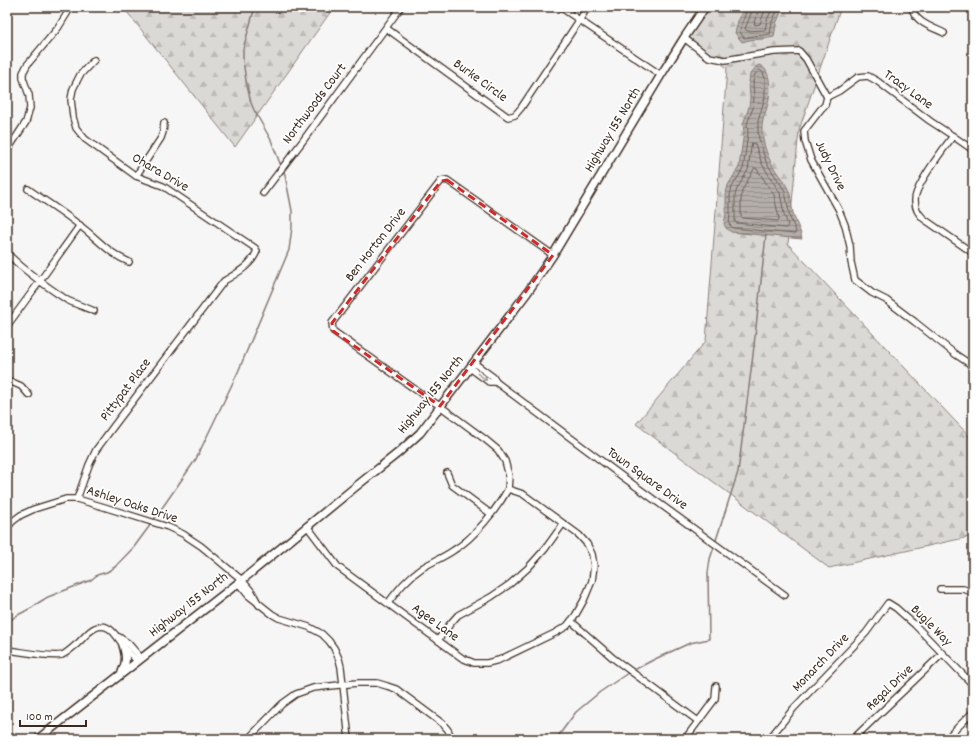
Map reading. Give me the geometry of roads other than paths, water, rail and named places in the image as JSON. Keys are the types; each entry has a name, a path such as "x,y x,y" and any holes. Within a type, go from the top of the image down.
{"main road":[{"name":"Highway 155 North","path":"38,739 240,581 406,446 423,429 527,293 553,255 660,75 705,7"},
{"path":"120,674 126,662 123,645"}],"street":[{"path":"7,151 26,122 30,108 29,95 23,78 23,73 31,60 58,28 71,7"},
{"path":"386,28 401,7"},
{"path":"560,7 660,75"},
{"name":"Burke Circle","path":"386,28 508,117 515,116 521,108 588,7"},
{"path":"912,7 912,10 918,19 944,33"},
{"name":"Northwoods Court","path":"263,193 386,28"},
{"path":"684,38 709,57 725,60 774,52 799,51 806,59 827,97"},
{"name":"Ohara Drive","path":"94,60 80,75 73,89 73,117 76,128 85,139 136,176 163,186 255,248 257,251 247,266 224,281 207,302"},
{"name":"Tracy Lane","path":"827,97 839,91 858,77 868,76 973,150"},
{"name":"Judy Drive","path":"827,97 825,106 804,131 804,141 811,160 836,205 845,225 850,246 851,262 856,280 872,293 886,300 973,366"},
{"path":"136,176 161,138 164,132 164,123"},
{"path":"953,136 920,184 914,199 918,212 924,219 973,253"},
{"name":"Ben Horton Drive","path":"508,489 509,476 505,461 498,450 440,406 333,331 332,323 441,181 447,180 553,255"},
{"path":"28,189 80,225 111,252 121,259 129,262"},
{"path":"7,326 80,225"},
{"path":"7,254 40,281 68,300 94,311"},
{"name":"Pittypat Place","path":"77,500 96,450 207,302"},
{"name":"Town Square Drive","path":"472,365 493,377 496,382 623,477 785,595"},
{"path":"7,380 21,386 29,395"},
{"path":"447,473 452,485 491,514"},
{"path":"388,604 408,578 454,550 472,536 502,500 508,489"},
{"name":"Agee Lane","path":"307,526 338,567 462,658 474,663 487,663 499,660 556,633 567,626 575,616 584,600 592,581 594,566 592,554 587,544 579,535 523,494 508,489"},
{"name":"Ashley Oaks Drive","path":"7,528 21,515 34,509 66,499 104,506 168,527 201,546 252,592 259,605 265,610 275,616 309,627 317,631 325,638 334,648 339,659 343,685"},
{"path":"438,640 458,615 491,597 510,584 528,568 545,549 563,524"},
{"path":"940,590 963,589 973,592"},
{"name":"Bugle Way","path":"888,603 915,625 973,685"},
{"name":"Monarch Drive","path":"769,739 794,708 866,634 888,603"},
{"path":"571,621 613,658 698,721"},
{"path":"7,650 55,656 63,655 82,640 93,628 105,626 128,642 139,660"},
{"path":"116,634 123,645 139,660"},
{"name":"Regal Drive","path":"853,739 942,654"},
{"path":"248,739 282,704 300,692 313,688 372,683 387,686 396,690 443,724 448,730 452,739"},
{"path":"343,685 349,739"},
{"path":"685,739 715,698 716,686"},
{"path":"946,739 973,712"}],"water":[{"path":"744,7 784,7 776,24 774,37 742,42 735,33"},
{"path":"759,65 763,67 768,74 770,84 770,94 762,127 765,147 768,157 789,192 793,213 802,239 731,232 724,224 728,185 739,167 744,132 743,124 749,107 750,74"}],"waterway":[{"path":"255,7 243,49 246,81 251,103 271,140 281,166"},
{"path":"153,521 196,459 238,372 289,250 292,227 292,211 283,169"},
{"path":"716,540 738,472 766,235"},
{"path":"7,623 48,597 91,580 97,575 107,572 115,567 134,547 151,524"},
{"path":"634,670 690,643 709,639 708,573 714,547"},
{"path":"556,739 576,712 600,692 628,673"}]}
